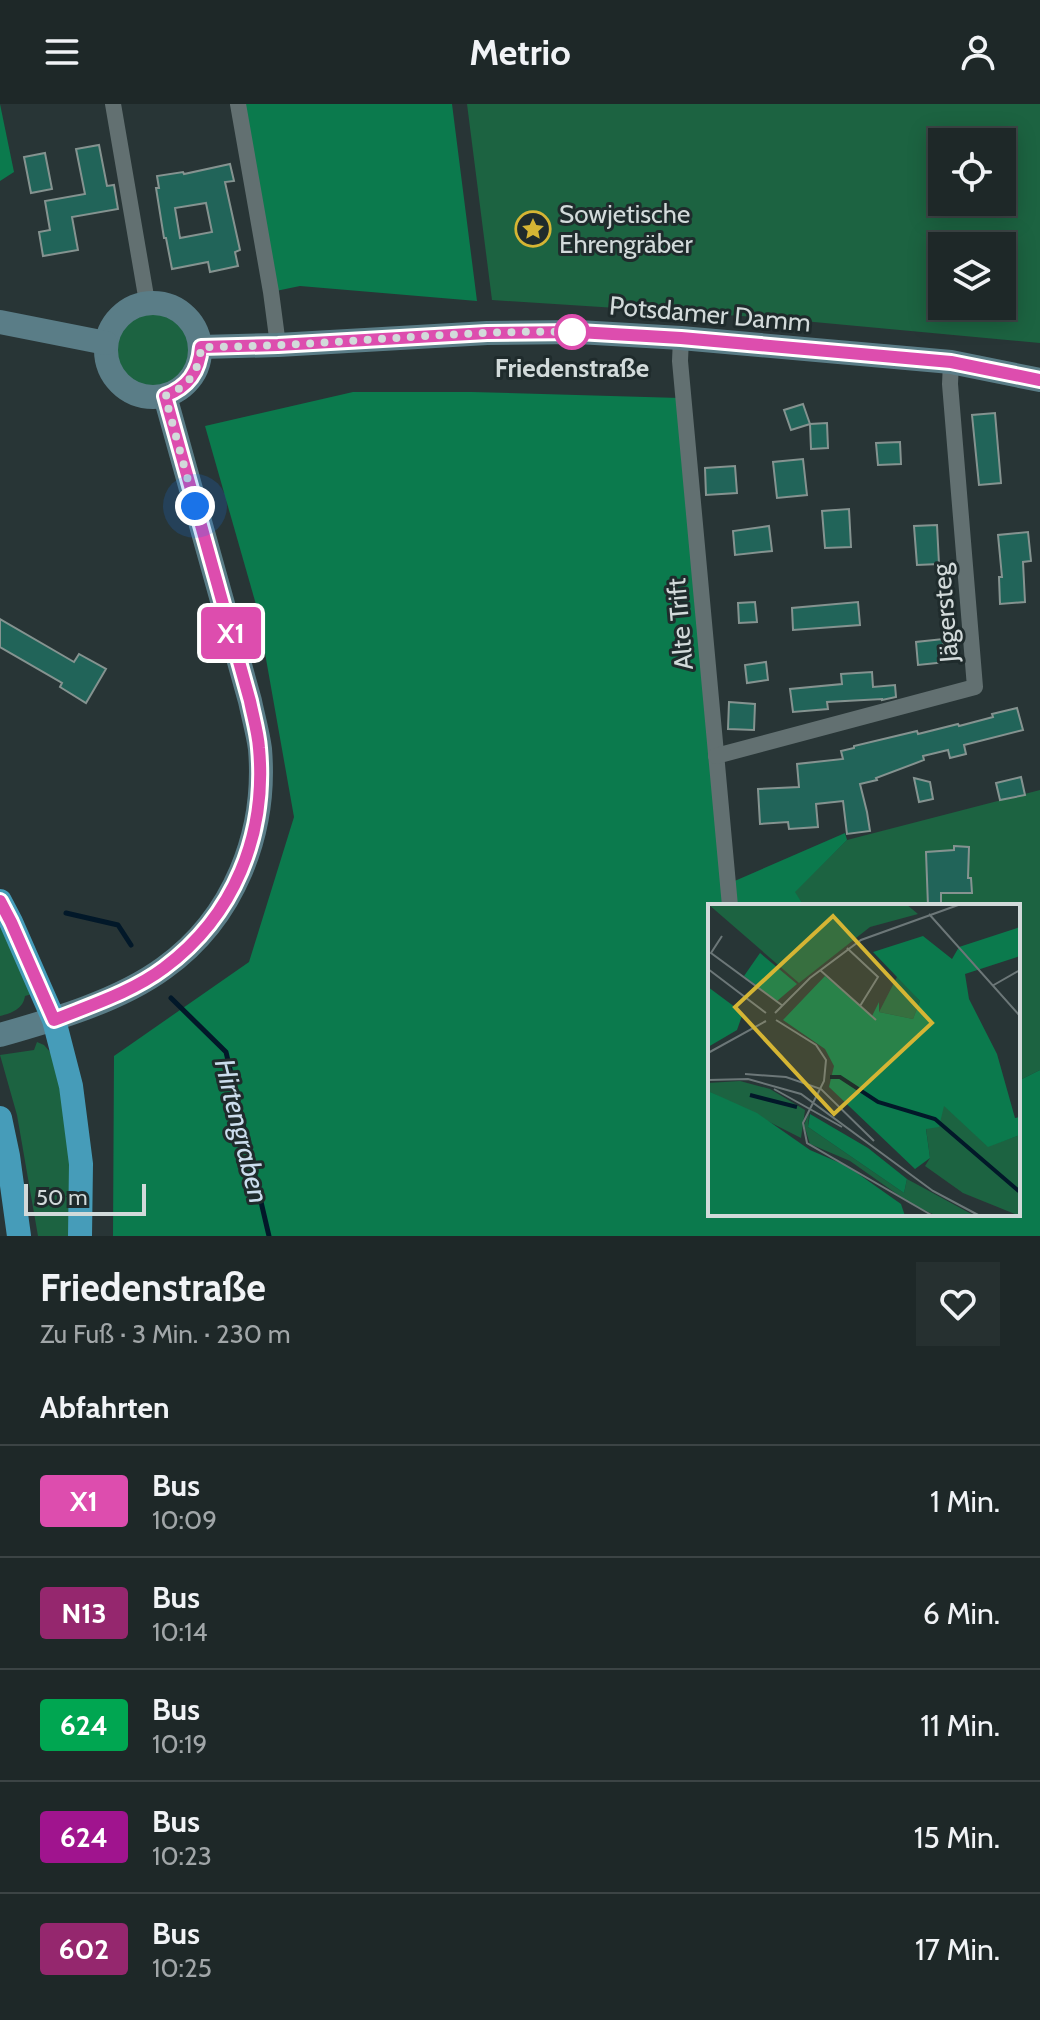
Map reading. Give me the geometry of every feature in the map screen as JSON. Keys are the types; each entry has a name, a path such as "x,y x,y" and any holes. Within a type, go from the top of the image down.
{"highway":[{"path":"0,901 54,1020 71,1086 81,1164 80,1236"},
{"path":"0,1118 19,1236"}],"street":[{"path":"113,104 147,302"},
{"path":"238,104 278,345"},
{"path":"147,302 177,308 189,318 201,347 200,360 187,383 165,396 150,397 121,385 106,359 110,328 132,306 147,302"},
{"path":"0,322 106,343"},
{"name":"Potsdamer Damm","path":"201,347 531,331 578,332 951,362 1040,380"},
{"name":"Alte Trift","path":"681,338 680,361 730,904"},
{"name":"Jägersteg","path":"716,756 975,687 950,384 951,362"},
{"path":"3,1034 54,1020 117,995 163,969 193,943 217,915 238,880 257,822 259,747 250,701 165,396"}],"green space":[{"path":"0,104 14,172 0,181"},
{"path":"238,104 452,104 477,301 300,286 271,292"},
{"path":"467,104 1040,104 1040,343 771,318 492,300"},
{"path":"154,310 182,322 194,350 182,378 154,390 126,378 114,350 126,322"},
{"path":"353,392 680,398 730,883 845,833 847,840 795,892 803,904 708,904 708,1216 1020,1216 1020,1080 1040,1070 1040,1236 113,1236 114,1056 249,962 294,817 257,608 205,426"},
{"path":"1040,790 1040,1070 1020,1080 1020,904 803,904 794,892 847,840"},
{"path":"0,919 32,994 25,996 16,1010 0,1016"},
{"path":"37,1042 51,1053 70,1117 76,1236 38,1236 17,1115 0,1055 34,1050"}],"building":[{"path":"99,145 107,186 114,185 118,209 72,217 78,250 43,256 39,232 50,230 45,201 85,194 76,149"},
{"path":"45,153 52,189 31,193 24,157"},
{"path":"230,164 234,181 225,182 240,250 235,252 238,266 210,272 208,262 172,269 164,238 157,176 184,174","holes":["206,203 212,232 180,238 175,208"]},
{"path":"803,404 810,424 791,430 784,410"},
{"path":"995,413 1001,483 979,485 972,415"},
{"path":"827,423 828,448 811,449 810,424"},
{"path":"900,442 901,464 878,465 876,443"},
{"path":"803,459 807,495 777,498 773,462"},
{"path":"735,466 737,493 706,495 705,468"},
{"path":"849,509 851,547 825,548 822,511"},
{"path":"937,525 939,564 917,565 914,526"},
{"path":"769,526 772,551 735,555 733,531"},
{"path":"1028,532 1031,561 1023,562 1025,602 1000,604 999,577 1002,577 998,535"},
{"path":"755,602 757,622 739,623 738,603"},
{"path":"858,602 860,625 793,630 792,608"},
{"path":"0,619 74,662 79,654 106,669 86,703 60,687 62,683 0,647"},
{"path":"943,639 946,662 918,665 916,642"},
{"path":"766,662 768,680 747,683 745,665"},
{"path":"872,672 873,687 895,685 896,697 827,702 828,709 793,712 790,689 842,684 841,674"},
{"path":"729,702 755,704 754,730 728,729"},
{"path":"1017,708 1023,730 964,745 966,754 950,758 948,750 923,756 924,760 860,784 870,831 847,834 843,801 816,804 818,827 789,829 788,822 760,824 758,789 799,787 797,764 843,759 841,751 854,746 917,731 918,734 959,726"},
{"path":"1021,777 1025,795 1000,800 996,783"},
{"path":"914,778 930,782 933,799 919,802"},
{"path":"954,846 969,847 968,878 971,878 972,893 941,893 941,904 928,904 926,852 954,850"}],"waterway":[{"name":"Hirtengraben","path":"66,913 118,925 131,945"},
{"name":"Hirtengraben","path":"171,998 226,1052 269,1236"}],"bus line":[{"name":"X1","path":"0,901 54,1020 117,995 163,969 193,943 217,915 238,880 257,822 259,747 250,701 165,396 187,383 200,360 201,347 531,331 578,332 951,362 1040,380"}],"place":[{"name":"Sowjetische Ehrengräber","path":"533,229"},
{"name":"Friedenstraße","path":"572,332"}],"route":[{"path":"195,506 165,396 187,383 200,360 201,347 531,331 578,332 572,332"}]}
